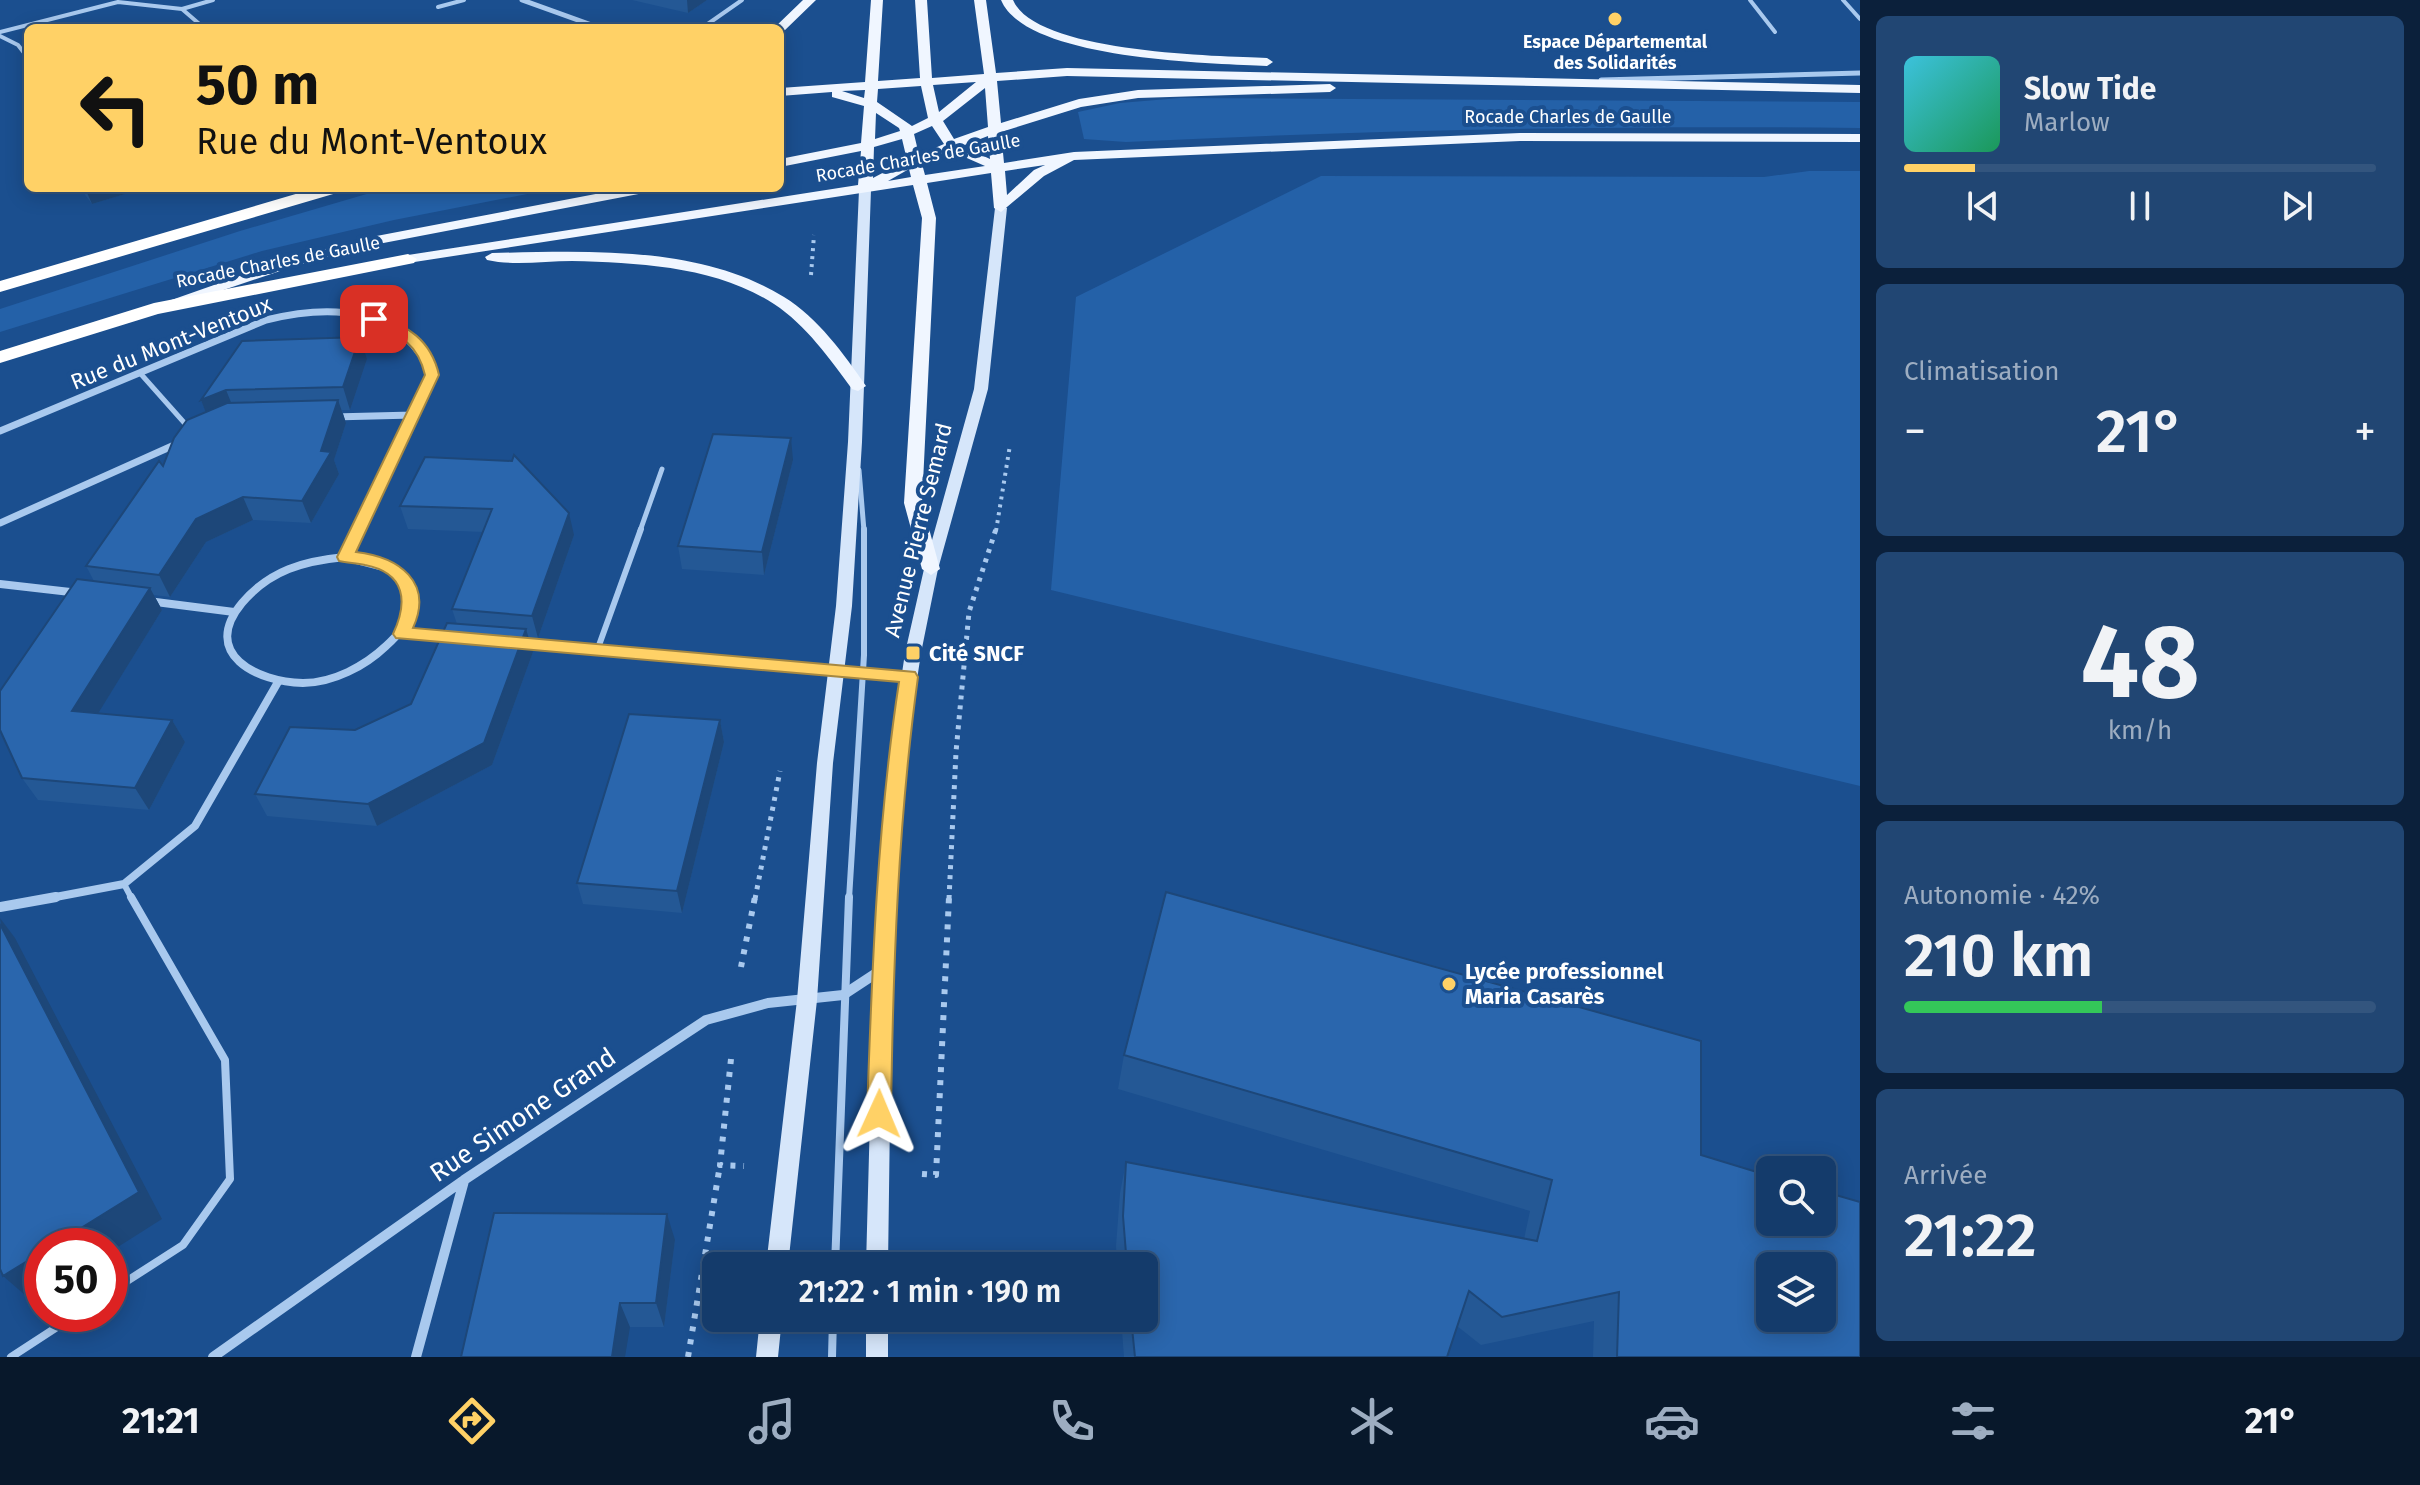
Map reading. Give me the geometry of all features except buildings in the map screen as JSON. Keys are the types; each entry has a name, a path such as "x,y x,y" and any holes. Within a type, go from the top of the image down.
{"highway":[{"path":"0,287 321,192"},
{"name":"Rocade Charles de Gaulle","path":"0,357 154,309 408,259"}],"main road":[{"path":"784,24 810,0"},
{"name":"Avenue Pierre Semard","path":"779,1252 807,1000 825,763 844,606 877,0"},
{"path":"921,0 926,81 943,135 951,145 998,165"},
{"name":"Avenue Pierre Semard","path":"877,1252 883,968 897,760 909,677 931,569 981,389 1001,208 990,75 980,0"},
{"path":"1007,0 1009,8 1027,23 1082,45 1136,56 1311,64 1450,79"},
{"name":"Rocade Charles de Gaulle","path":"784,92 1067,72 1860,89"},
{"path":"784,162 867,145 937,121 977,92 990,75"},
{"path":"865,190 915,161 995,127 1079,103 1138,94 1261,92 1450,79"},
{"path":"815,90 872,104 905,126 921,180 929,231 913,503 931,569"},
{"name":"Rocade Charles de Gaulle","path":"408,259 865,190 998,165 1074,156 1520,137 1860,138"},
{"path":"1001,208 1039,173 1074,156"},
{"path":"154,309 290,263 371,241 628,192"},
{"path":"408,259 577,255 718,274 758,288 802,318 825,341 858,386"},
{"path":"767,1357 770,1332"},
{"path":"877,1332 877,1357"}],"street":[{"path":"522,0 589,24"},
{"path":"1570,81 1860,73"},
{"name":"Rue du Mont-Ventoux","path":"0,431 267,319 323,310 374,319 408,335 427,355 432,375 345,557"},
{"path":"324,417 413,415"},
{"path":"0,523 196,436"},
{"path":"345,557 370,559 390,567 404,580 412,596 410,615 402,634 384,652 361,667 333,678 305,683 278,682 252,674 235,660 227,641 229,621 241,600 261,582 287,568 317,559 345,557"},
{"path":"0,584 94,595"},
{"path":"141,600 234,612"},
{"path":"402,634 462,638"},
{"path":"507,642 909,677"},
{"path":"0,907 124,884 195,826 278,682"},
{"name":"Rue Simone Grand","path":"213,1357 464,1180 706,1020 768,1003 843,995 883,968"},
{"path":"416,1357 464,1180"}],"lane":[{"path":"37,24 118,2 182,9 213,0"},
{"path":"438,7 464,0"},
{"path":"708,24 742,0"},
{"path":"1750,0 1775,32"},
{"path":"1843,0 1860,19"},
{"path":"182,9 199,24"},
{"path":"0,34 24,27"},
{"path":"0,34 18,45 24,53"},
{"path":"140,373 196,436"},
{"name":"Avenue Pierre Semard","path":"835,1252 843,995 862,673 865,520 855,442"},
{"path":"598,648 662,469"},
{"path":"124,884 225,1060 230,1179 183,1245 128,1280"},
{"path":"11,1357 49,1332"},
{"path":"832,1357 833,1332"}],"path":[{"path":"811,280 814,227"},
{"path":"878,1172 936,1175 956,752 969,612 995,537 1012,430"},
{"path":"741,967 783,755"},
{"path":"688,1357 720,1165"}],"shaded area":[{"path":"1180,98 1860,102 1860,128 1585,128 1126,142 1084,139 1078,112 1120,103"},
{"path":"1809,171 1860,171 1860,786 1051,590 1076,297 1321,176 1764,177"},
{"path":"373,192 538,192 394,220 262,251 0,332 0,309 240,231"}],"place":[{"name":"Espace Départemental des Solidarités","path":"1615,19"},
{"name":"Cité SNCF","path":"913,653"},
{"name":"Lycée professionnel Maria Casarès","path":"1449,984"}],"route":[{"path":"374,319 408,335 427,355 432,375 345,557 370,559 390,567 404,580 412,596 410,615 402,634 598,648 909,677 897,760 883,968 879,1114"}]}
